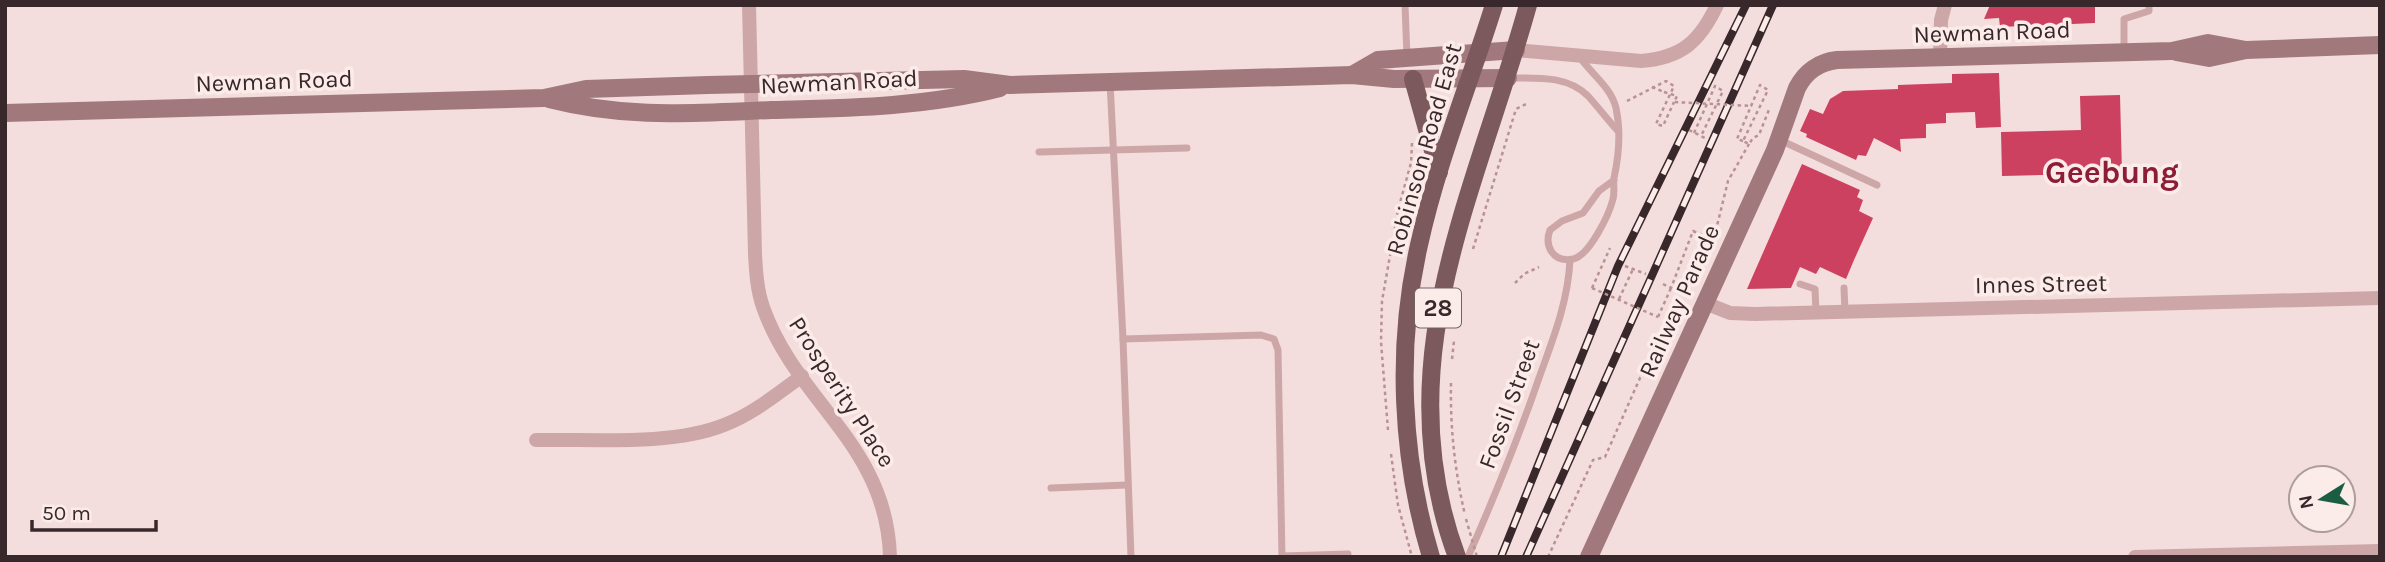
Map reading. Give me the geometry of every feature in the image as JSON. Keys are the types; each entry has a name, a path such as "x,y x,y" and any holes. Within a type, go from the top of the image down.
{"main road":[{"name":"Robinson Road East","path":"1431,557 1413,478 1408,436 1405,363 1412,284 1419,246 1439,172 1493,5"},
{"name":"28","path":"1459,553 1438,486 1433,454 1429,392 1433,344 1439,302 1453,245 1508,78 1528,5"},
{"name":"Newman Road","path":"1815,67 1837,60 2172,51 2208,44 2246,50 2380,45"},
{"name":"Newman Road","path":"1352,75 1378,60 1516,50"},
{"name":"Railway Parade","path":"1589,557 1779,140 1801,80 1815,67"},
{"name":"Newman Road","path":"5,114 544,98 586,89 751,84 964,79 1010,85 1352,75 1394,79 1508,78"},
{"path":"1413,79 1439,172"},
{"name":"Newman Road","path":"544,98 626,113 752,111 903,105 966,96 1010,85"}],"street":[{"name":"Prosperity Place","path":"749,5 755,254 759,293 776,336 872,476 888,528 890,557"},
{"name":"Newman Road","path":"1516,50 1642,61 1670,57 1683,51 1705,28 1717,5"},
{"path":"1940,57 1941,20 1945,5"},
{"name":"Innes Street","path":"1705,303 1725,312 1739,314 2380,298"},
{"path":"537,440 665,438 702,432 742,418 802,376"},
{"path":"2135,557 2380,551"}],"lane":[{"path":"1405,5 1407,57"},
{"path":"2124,52 2124,19 2149,11 2149,5"},
{"path":"1578,55 1611,95 1616,107 1619,158 1614,180 1614,199 1593,242 1578,258 1558,258 1551,253 1547,245 1550,230 1562,221 1583,213 1599,191 1614,180"},
{"path":"1508,78 1544,78 1570,85 1588,97 1618,130"},
{"path":"1110,82 1123,339 1130,557"},
{"path":"1779,140 1877,186"},
{"path":"1039,152 1187,148"},
{"name":"Fossil Street","path":"1459,553 1508,465 1560,318 1568,287 1570,260"},
{"path":"1800,284 1815,289 1816,313"},
{"path":"1844,288 1844,312"},
{"path":"1123,339 1261,335 1274,339 1278,350 1282,556 1348,554"},
{"path":"1051,488 1127,485"}],"path":[{"path":"1624,103 1652,87 1666,81 1674,86 1657,124 1663,126 1677,96 1664,92 1652,87"},
{"path":"1743,141 1768,90 1760,85 1737,139 1749,144"},
{"path":"1694,133 1715,86 1723,91 1702,136"},
{"path":"1674,102 1752,106"},
{"path":"1473,249 1516,109 1528,103"},
{"path":"1692,286 1714,240 1728,181 1753,138 1759,135 1772,103"},
{"path":"1689,130 1707,139"},
{"path":"1610,248 1592,288 1658,317 1693,231 1714,240"},
{"path":"1625,265 1646,274"},
{"path":"1515,283 1524,274 1539,267"},
{"path":"1619,299 1633,269"},
{"path":"1663,284 1671,288"},
{"path":"1451,365 1454,335"},
{"path":"1548,557 1592,460 1605,457 1640,378 1659,360"},
{"path":"1451,375 1452,438 1457,480 1477,557"}],"building":[{"path":"1990,5 2095,5 2095,23 2000,27 1999,18 1984,19"},
{"path":"1999,73 2001,127 1976,128 1975,112 1946,113 1946,123 1926,124 1926,138 1900,139 1901,152 1874,138 1866,156 1858,155 1856,160 1806,137 1807,134 1800,131 1810,109 1823,114 1830,99 1843,91 1952,83 1952,74"},
{"path":"2120,95 2122,173 2002,176 2001,132 2081,130 2080,96"},
{"path":"1802,164 1860,190 1857,197 1863,200 1859,211 1873,218 1846,279 1820,267 1816,274 1800,267 1791,288 1747,289"}],"railway":[{"path":"1501,557 1618,266 1746,5"},
{"path":"1526,557 1773,5"}],"district":[{"name":"Geebung","path":"2112,172"}]}
